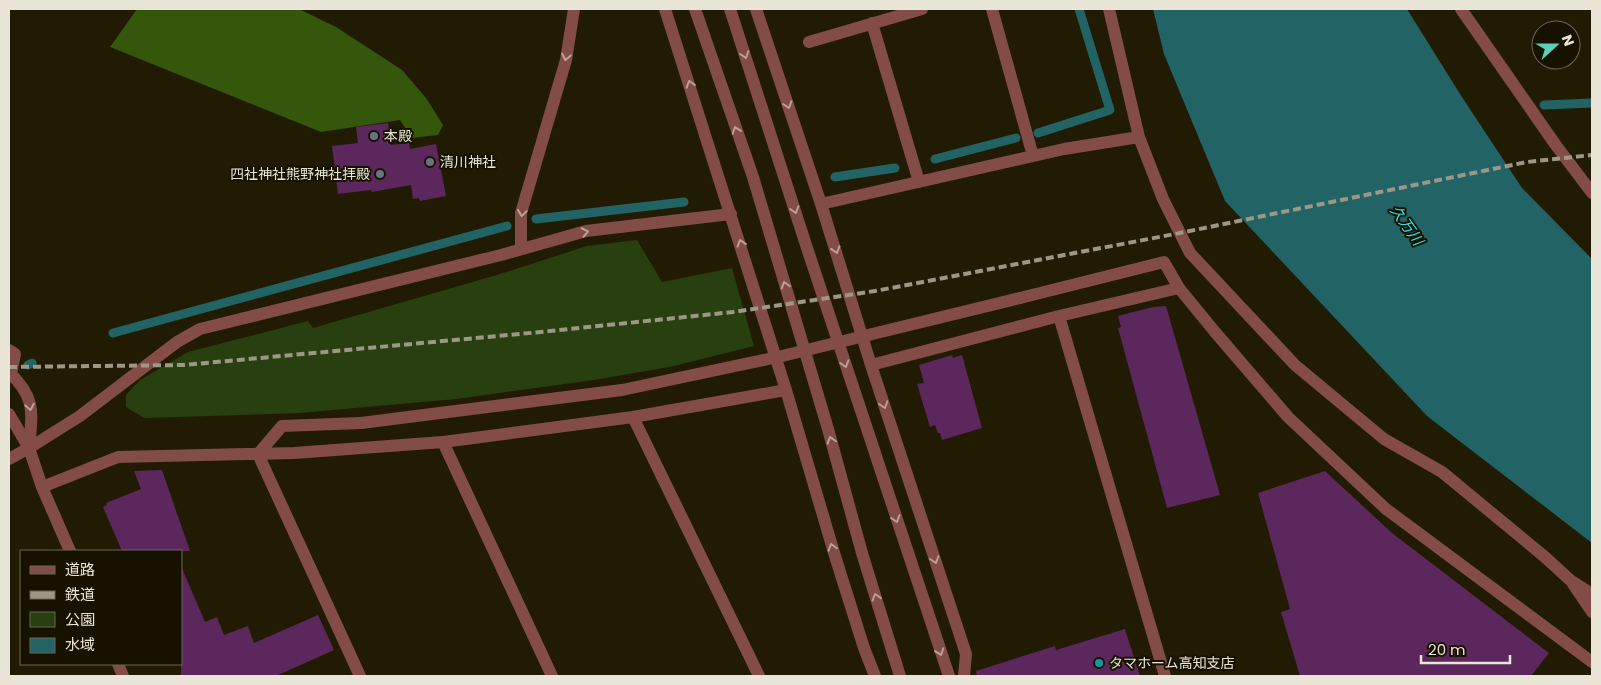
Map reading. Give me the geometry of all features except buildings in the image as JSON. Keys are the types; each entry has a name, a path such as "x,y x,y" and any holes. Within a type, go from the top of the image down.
{"street":[{"path":"521,249 521,213 566,60 574,9"},
{"path":"666,9 732,214 834,556 875,676"},
{"path":"695,9 753,177 828,429 862,553 900,676"},
{"path":"730,9 949,676"},
{"path":"756,9 966,654 964,676"},
{"path":"808,42 922,9"},
{"path":"992,9 1033,156"},
{"path":"1109,9 1139,137 1163,199 1190,253 1295,365 1384,439 1442,472 1570,580 1592,594"},
{"path":"1461,9 1555,144 1592,193"},
{"path":"872,23 919,182"},
{"path":"821,204 1064,149 1139,137"},
{"path":"9,459 80,416 177,342 200,329 501,256 586,232 732,214"},
{"path":"258,454 282,426 361,423 622,390 778,357 1164,262 1179,288 1288,417 1386,510 1592,662"},
{"path":"871,365 1059,316 1179,288"},
{"path":"1059,316 1165,676"},
{"path":"9,350 15,354 10,373 26,393 32,409 28,448"},
{"path":"42,487 118,457 294,453 443,442 633,417 786,390"},
{"path":"9,414 28,448 42,487 70,550"},
{"path":"633,417 759,676"},
{"path":"443,442 552,676"},
{"path":"258,454 360,676"},
{"path":"1570,580 1592,612"}],"green space":[{"path":"137,9 299,9 336,27 402,70 426,98 443,125 438,135 412,138 400,120 321,132 110,47"},
{"path":"637,240 662,282 732,268 754,346 669,367 594,380 456,399 299,413 144,418 126,407 126,395 140,380 188,352 308,321 313,328 497,275 587,246"}],"water":[{"name":"久万川","path":"1153,9 1407,9 1522,188 1592,259 1592,543 1427,416 1225,201 1164,54"}],"waterway":[{"path":"1038,133 1110,110 1079,9"},
{"path":"1544,105 1592,103"},
{"path":"935,159 1016,138"},
{"path":"835,177 895,168"},
{"path":"536,219 684,202"},
{"path":"113,333 507,226"},
{"path":"28,365 32,363"}],"railway":[{"path":"9,367 184,365 733,312 875,291 1175,234 1527,162 1592,155"}],"place":[{"name":"本殿","path":"374,136"},
{"name":"清川神社","path":"430,162"},
{"name":"四社神社熊野神社拝殿","path":"380,174"},
{"name":"タマホーム高知支店","path":"1099,663"}]}
